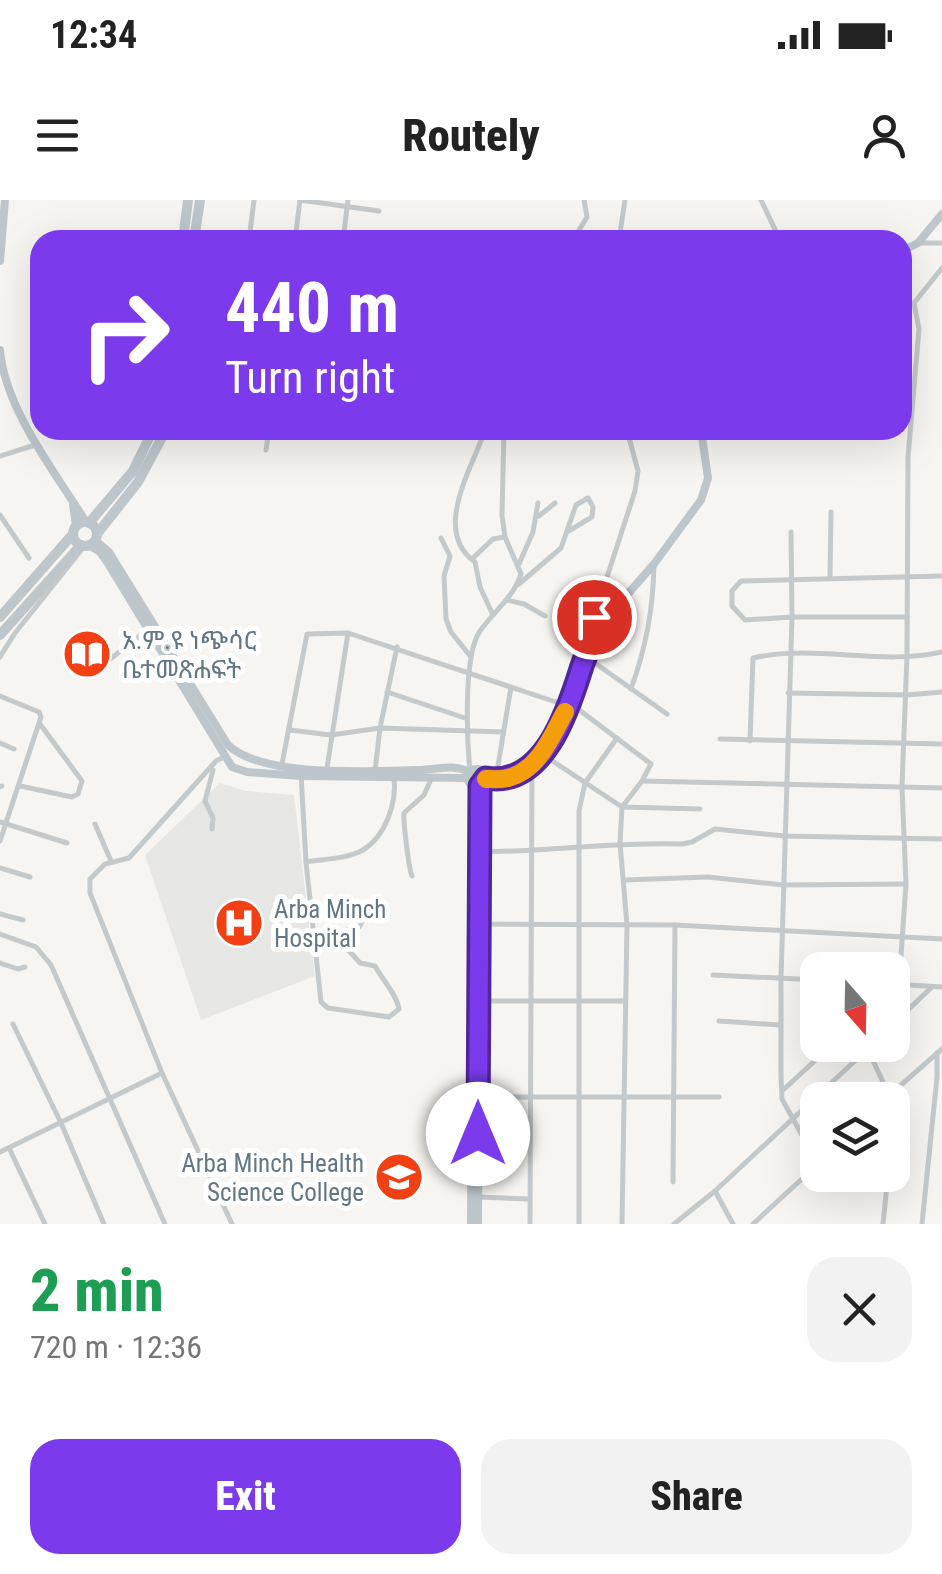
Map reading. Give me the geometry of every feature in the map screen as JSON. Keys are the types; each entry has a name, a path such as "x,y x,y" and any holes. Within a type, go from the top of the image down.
{"highway":[{"path":"184,230 188,200"},
{"path":"196,230 200,200"},
{"path":"0,617 132,471 148,440"},
{"path":"0,634 89,542 138,482 161,440"},
{"path":"81,526 89,542"},
{"path":"81,526 89,542"}],"main road":[{"path":"0,261 5,200"},
{"path":"912,246 942,214"},
{"path":"929,232 942,227"},
{"path":"0,350 5,376 30,429"},
{"path":"35,440 72,500 81,526"},
{"path":"89,542 109,552 206,716 232,768 247,772 506,779 532,765 542,754 569,705 585,656 605,620 695,509 708,478 702,440"},
{"path":"89,542 99,551 147,630 194,696"},
{"path":"206,716 245,758 282,764 301,772 327,768 375,771 456,767 472,779 478,852 474,1224"},
{"path":"474,1224 478,1197 478,1001 472,779 482,770 491,778"}],"street":[{"path":"250,230 254,200"},
{"path":"296,230 300,200 380,211"},
{"path":"579,230 587,217 584,200"},
{"path":"621,230 626,200"},
{"path":"761,200 775,230"},
{"path":"344,230 348,204"},
{"path":"918,243 942,243"},
{"path":"912,411 919,328 914,303 942,268"},
{"path":"266,450 268,440"},
{"path":"481,440 458,503 458,536 472,559 493,615"},
{"path":"472,779 465,718 476,637 520,580 518,564 504,537 504,440"},
{"path":"596,636 594,617 635,491 638,471 630,440"},
{"path":"901,952 906,884 902,788 910,440"},
{"path":"0,456 37,444"},
{"path":"514,588 554,556 576,505 588,498 592,516 567,532"},
{"path":"518,564 537,518 538,503"},
{"path":"537,518 555,503"},
{"path":"830,576 831,512"},
{"path":"0,515 29,558"},
{"path":"791,532 780,1025 782,1091 800,1135"},
{"path":"472,559 493,539 504,537"},
{"path":"441,538 449,552 444,576 446,620 472,660"},
{"path":"0,657 89,542"},
{"path":"631,689 646,648 654,564"},
{"path":"907,617 746,620 732,606 732,591 740,581 942,576"},
{"path":"506,600 524,604 545,616"},
{"path":"108,660 147,630"},
{"path":"327,768 348,633"},
{"path":"282,764 308,634 348,633 569,705 650,760 642,782 622,806 620,842 627,925 622,1224"},
{"path":"375,771 386,692 397,648"},
{"path":"750,741 753,658 942,652"},
{"path":"585,656 666,714"},
{"path":"491,778 512,687"},
{"path":"386,692 465,718"},
{"path":"788,693 942,692"},
{"path":"0,696 39,712 40,724 20,786 2,823 0,841"},
{"path":"20,786 72,797 82,787 40,724"},
{"path":"290,730 331,735 380,728 503,732"},
{"path":"579,1224 579,810 585,783 617,738"},
{"path":"720,739 942,744"},
{"path":"0,743 14,748"},
{"path":"542,754 622,806 700,809"},
{"path":"226,756 130,858 112,861 90,879 90,893 162,1073 232,1224"},
{"path":"530,1224 532,765"},
{"path":"212,829 214,818 205,801 213,766"},
{"path":"301,772 306,862 324,1006 389,1017 394,1014 399,1009 397,1000 375,966 360,963 335,935"},
{"path":"306,862 352,854 368,846 379,835 396,796 394,777"},
{"path":"412,876 404,813 424,795 432,778"},
{"path":"642,782 942,788"},
{"path":"2,823 68,842"},
{"path":"96,824 112,861"},
{"path":"478,852 620,842 682,844 715,829 785,836 942,838"},
{"path":"0,868 30,877"},
{"path":"624,880 708,877 784,885 906,884"},
{"path":"314,938 359,927 366,912"},
{"path":"0,914 23,920"},
{"path":"475,924 675,925 942,939"},
{"path":"673,1182 675,925"},
{"path":"0,934 42,951 165,1224"},
{"path":"0,963 18,969 25,967"},
{"path":"714,975 800,979"},
{"path":"910,986 942,987"},
{"path":"910,1008 932,987"},
{"path":"478,1001 626,1001"},
{"path":"719,1022 780,1025"},
{"path":"13,1024 104,1224"},
{"path":"904,1082 939,1051"},
{"path":"922,1224 939,1051"},
{"path":"782,1091 814,1062"},
{"path":"674,1224 854,1062"},
{"path":"0,1152 162,1073"},
{"path":"478,1097 719,1098"},
{"path":"9,1148 45,1224"},
{"path":"929,1153 942,1154"},
{"path":"753,1224 800,1181"},
{"path":"715,1190 732,1224"},
{"path":"883,1224 886,1192"},
{"path":"478,1197 530,1198"}],"shaded area":[{"name":"Arba Minch Hospital","path":"220,783 246,791 294,795 315,976 201,1020 145,855"}],"slow traffic":[{"path":"486,779 506,779 532,765 565,712"}],"place":[{"name":"አ.ም.ዩ ነጭሳር ቤተመጽሐፍት","path":"87,654"},
{"name":"Arba Minch Hospital","path":"239,923"},
{"name":"Arba Minch Health Science College","path":"399,1177"}],"route":[{"path":"478,1134 480,786 486,778 506,779 519,774 542,754 570,703 585,656 596,636 594,617"}]}
